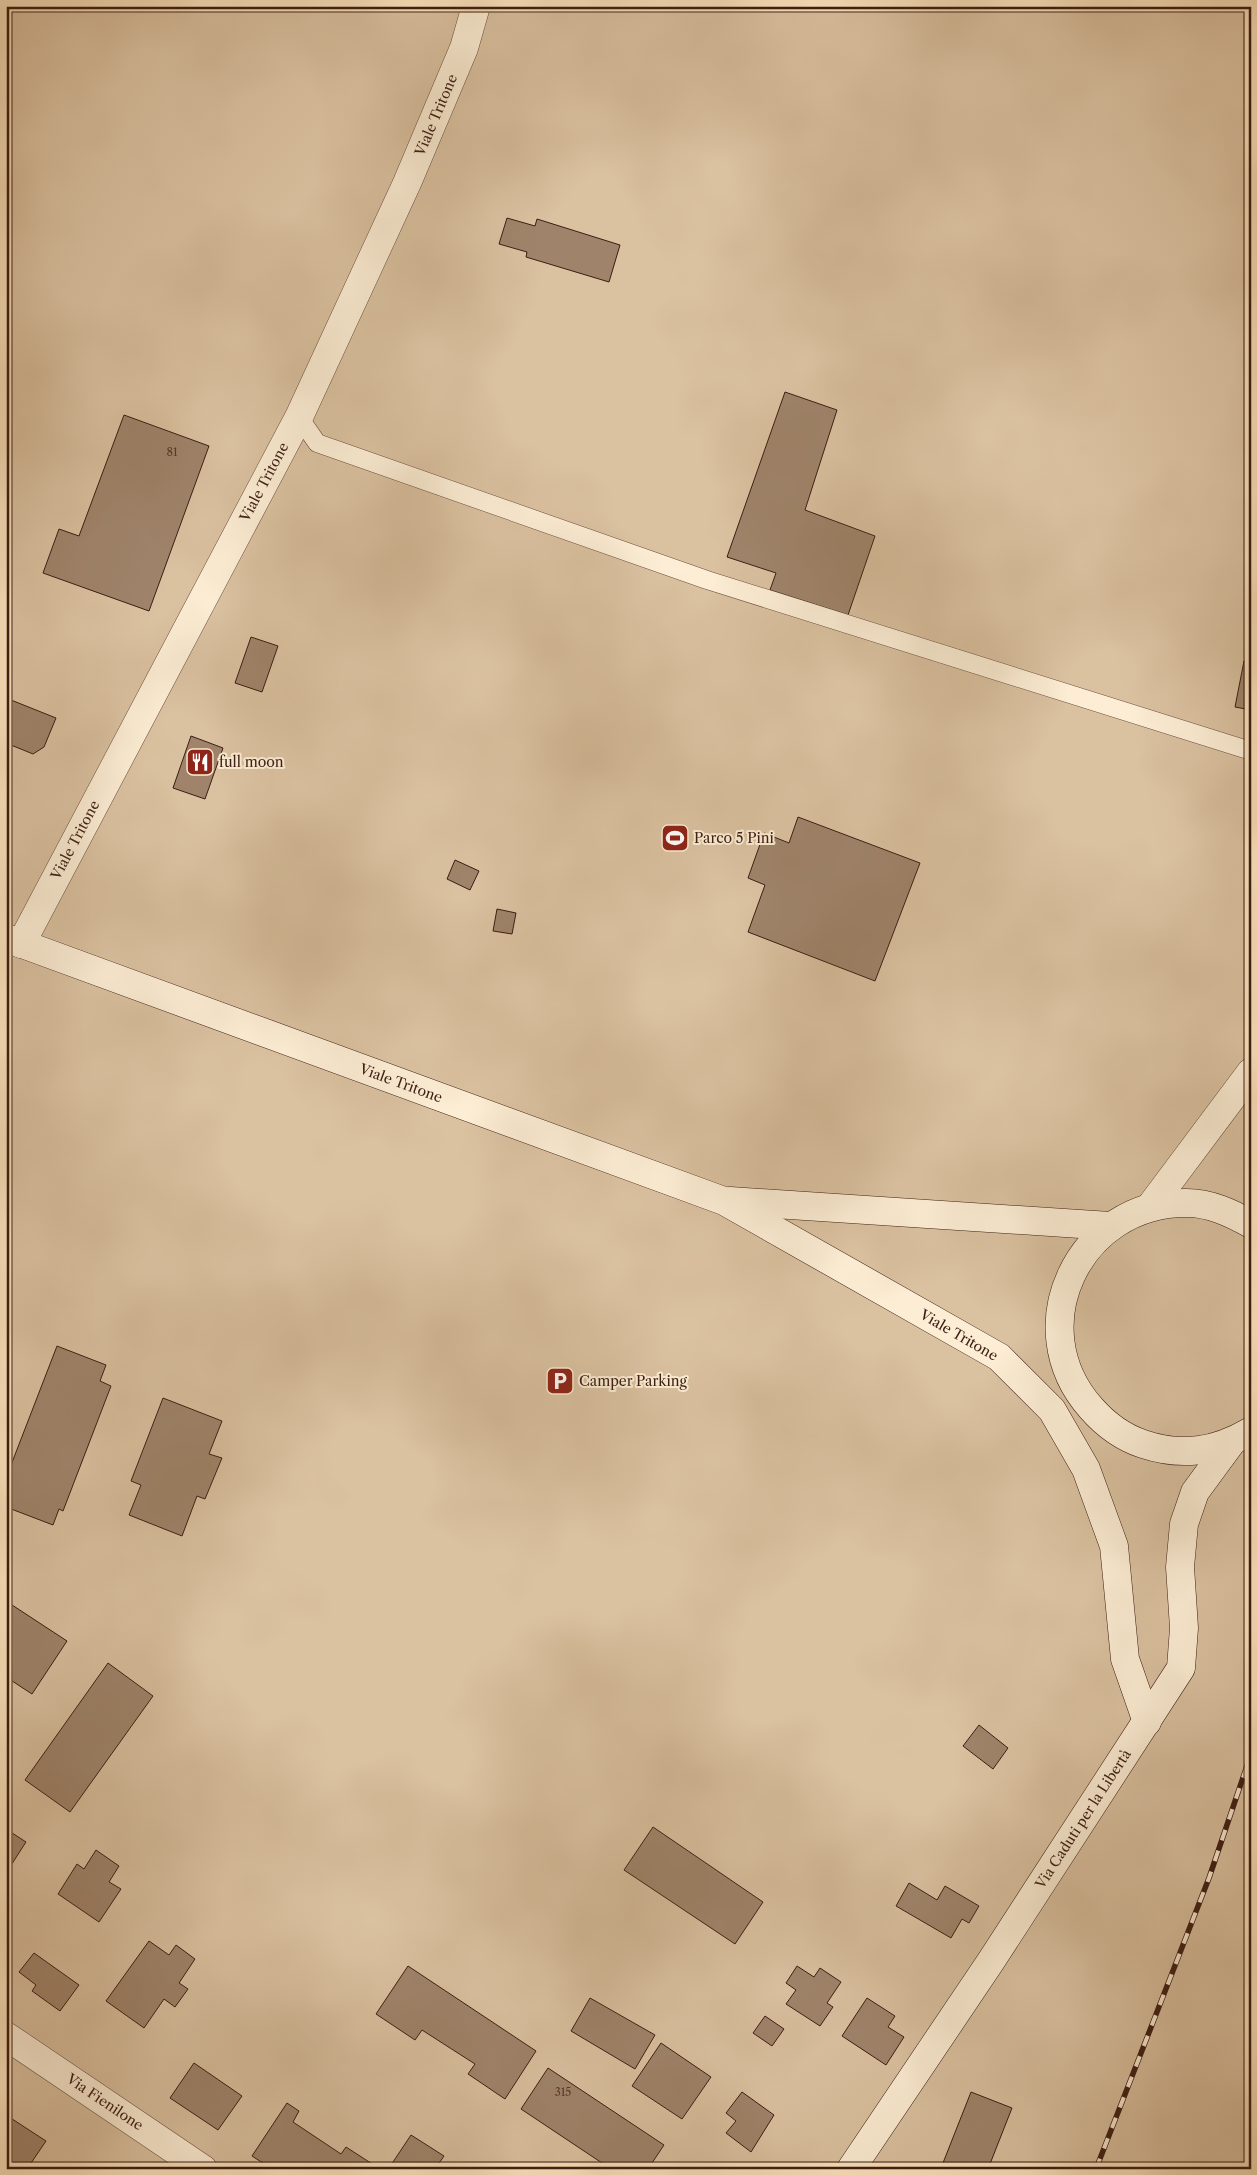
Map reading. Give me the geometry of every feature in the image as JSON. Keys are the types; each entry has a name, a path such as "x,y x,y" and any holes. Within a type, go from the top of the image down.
{"street":[{"name":"Viale Tritone","path":"476,6 464,48 407,183 299,417 14,941 724,1201 998,1357 1052,1410 1086,1469 1114,1546 1125,1659 1147,1722"},
{"path":"1150,1207 1251,1072"},
{"name":"Viale Tritone","path":"724,1201 1110,1226"},
{"path":"1103,1422 1079,1395 1064,1362 1059,1332 1062,1302 1071,1273 1088,1247 1110,1226 1129,1215 1150,1207 1188,1203 1224,1210 1251,1224"},
{"path":"1064,1362 1052,1410 1079,1410 1103,1422 1130,1440 1162,1450 1195,1451 1241,1437"},
{"name":"Via Caduti per la Libertà","path":"851,2169 969,1995 1181,1668 1184,1628 1180,1567 1184,1524 1196,1492 1241,1437"},
{"name":"Via Fienilone","path":"6,2036 204,2169"}],"lane":[{"path":"299,417 317,443 530,518 707,580 1251,751"}],"shaded area":[{"path":"6,6 1251,6 1251,2169 6,2169"}],"building":[{"path":"507,218 535,226 537,219 620,245 609,282 526,257 527,252 499,244"},
{"path":"785,392 837,410 805,510 875,536 848,615 770,590 776,573 727,557"},
{"path":"124,415 209,446 149,611 43,573 59,529 79,536"},
{"path":"251,637 278,646 262,692 235,683"},
{"path":"1244,661 1251,663 1251,710 1235,707"},
{"path":"6,698 56,718 44,747 33,754 6,743"},
{"path":"191,736 223,748 205,799 173,788"},
{"path":"798,817 920,863 875,981 748,932 765,885 748,878 764,833 789,843"},
{"path":"455,860 479,871 470,890 447,879"},
{"path":"497,909 516,913 512,934 493,931"},
{"path":"57,1346 106,1365 100,1381 111,1386 63,1511 59,1509 53,1525 6,1507 6,1478"},
{"path":"163,1398 222,1421 209,1454 222,1458 205,1499 197,1496 182,1536 129,1515 141,1485 131,1481"},
{"path":"6,1601 67,1641 32,1694 6,1677"},
{"path":"108,1663 153,1696 70,1812 25,1780"},
{"path":"979,1725 1008,1748 993,1769 963,1746"},
{"path":"653,1827 763,1902 735,1944 624,1870"},
{"path":"6,1829 26,1842 6,1873"},
{"path":"96,1850 119,1866 109,1882 121,1889 99,1922 58,1894 77,1864 84,1869"},
{"path":"909,1883 937,1900 945,1886 979,1906 969,1923 962,1919 951,1938 896,1906"},
{"path":"149,1941 169,1955 176,1945 195,1959 179,1983 188,1989 175,2007 164,1999 144,2028 106,2001"},
{"path":"34,1953 79,1985 60,2011 32,1991 36,1985 19,1972"},
{"path":"408,1966 536,2051 505,2099 468,2074 475,2064 422,2030 415,2040 376,2014"},
{"path":"797,1966 814,1977 820,1968 841,1982 827,2003 833,2007 820,2026 786,2004 796,1990 786,1983"},
{"path":"590,1998 655,2035 635,2069 571,2031"},
{"path":"867,1998 895,2016 888,2027 904,2037 886,2065 842,2036"},
{"path":"765,2016 784,2029 772,2046 753,2033"},
{"path":"661,2043 711,2077 682,2119 632,2086"},
{"path":"194,2063 242,2096 218,2130 170,2098"},
{"path":"548,2068 664,2145 648,2169 611,2169 521,2109"},
{"path":"742,2092 774,2115 751,2152 726,2133 736,2121 726,2113"},
{"path":"971,2092 1012,2108 988,2169 941,2168"},
{"path":"287,2103 299,2111 293,2122 341,2154 346,2147 380,2169 272,2169 252,2156"},
{"path":"6,2115 46,2141 27,2169 6,2169"},
{"path":"411,2135 444,2156 435,2169 389,2168"}],"railway":[{"path":"1096,2169 1209,1878 1251,1754"}],"place":[{"name":"full moon","path":"200,762"},
{"name":"Parco 5 Pini","path":"675,838"},
{"name":"Camper Parking","path":"560,1381"}]}
